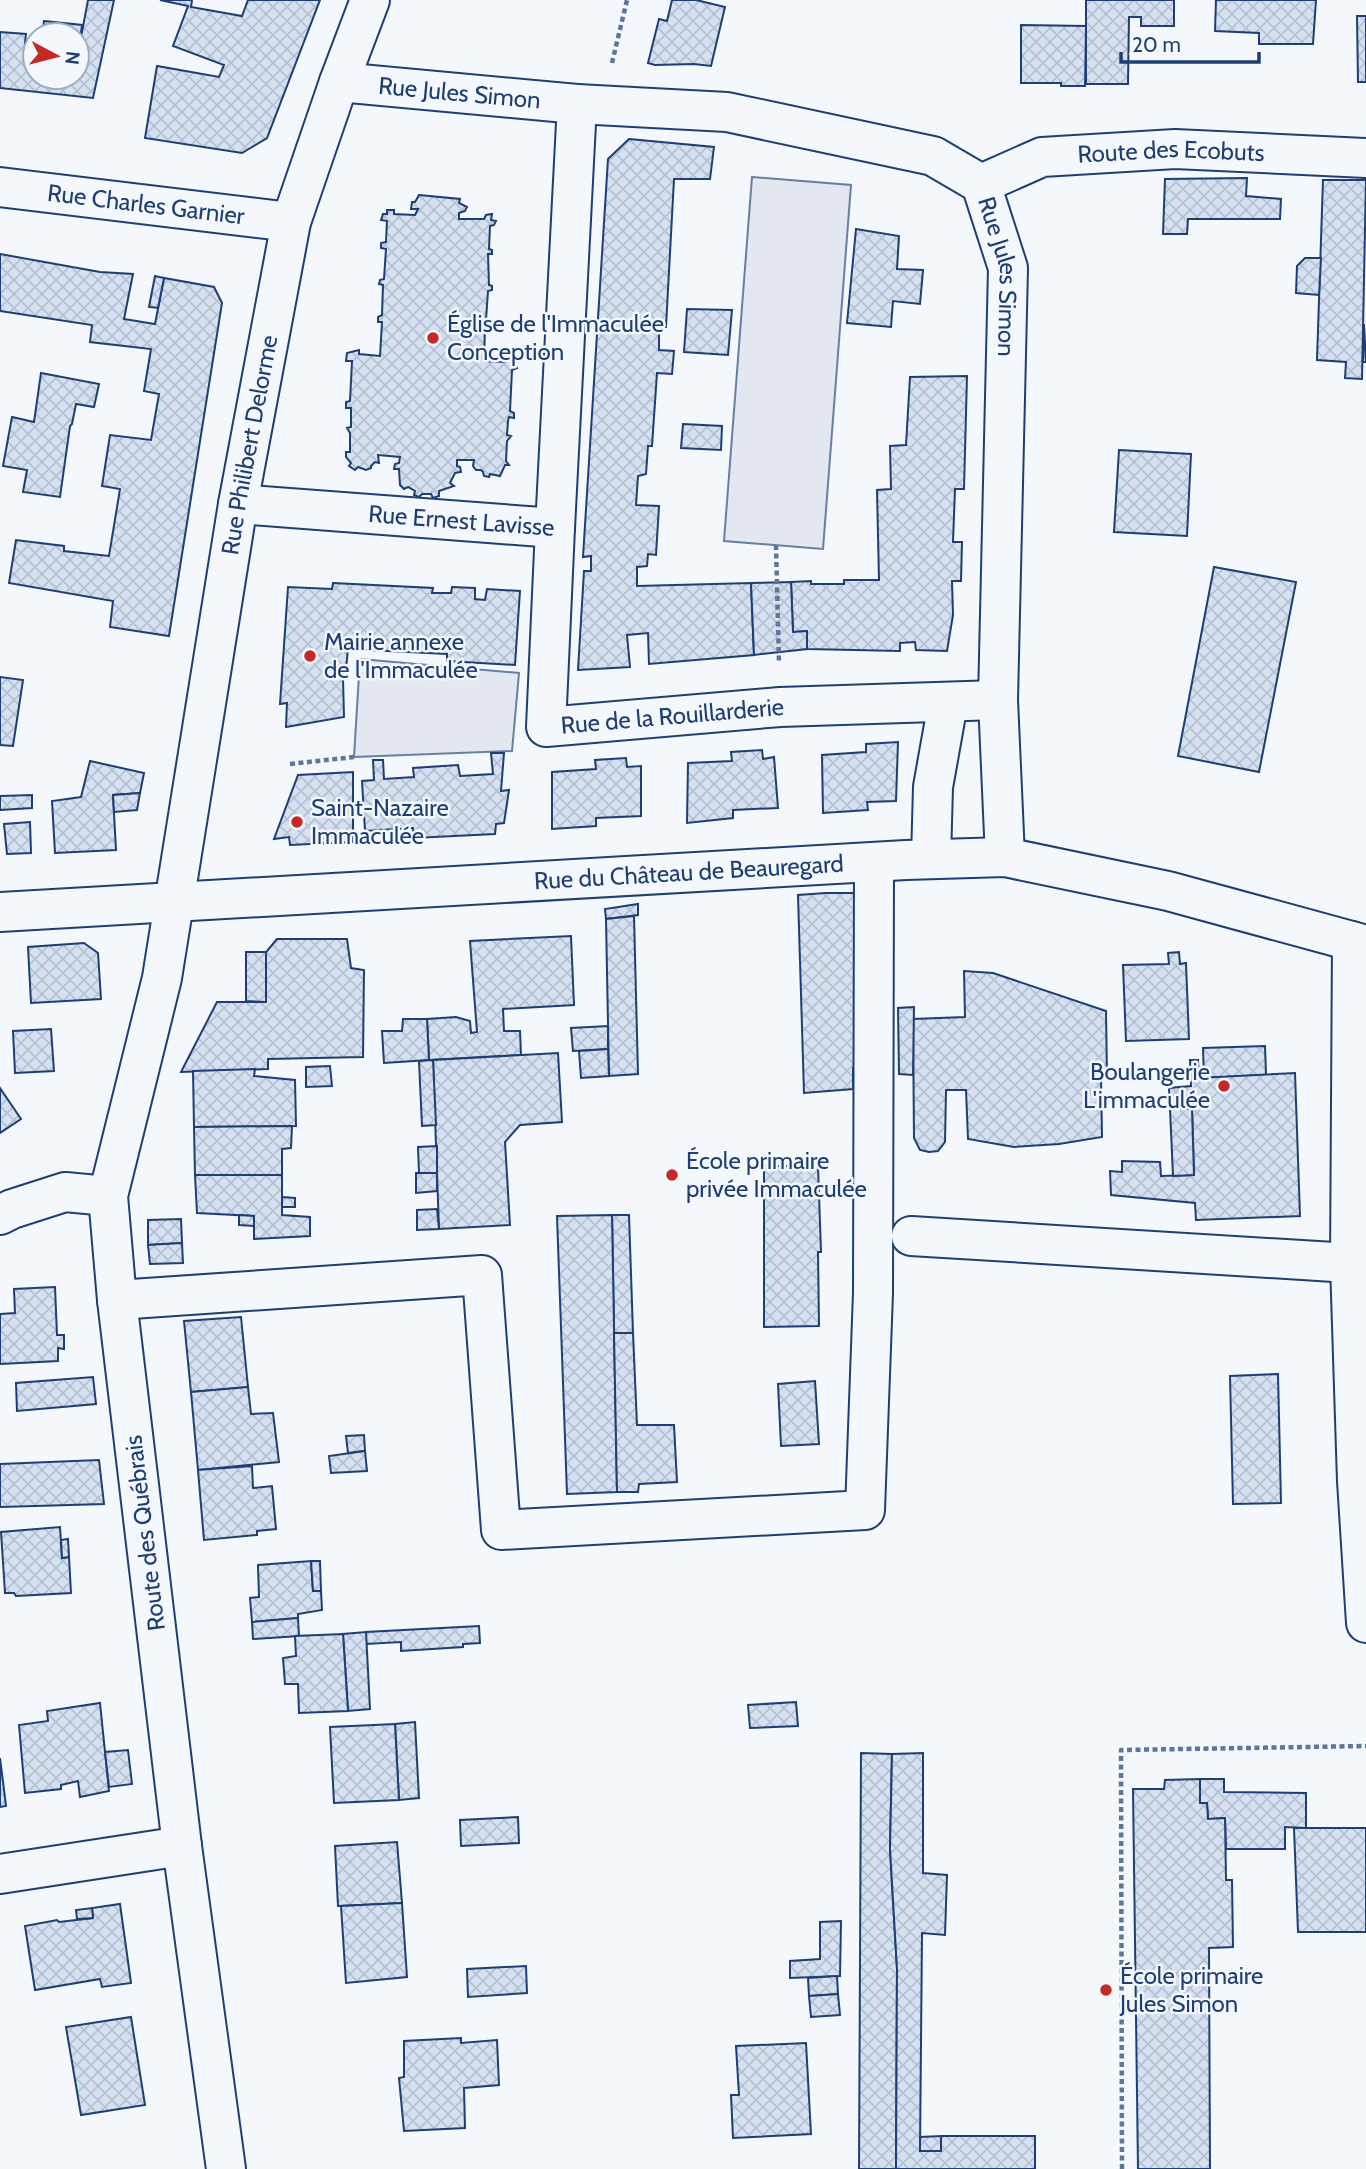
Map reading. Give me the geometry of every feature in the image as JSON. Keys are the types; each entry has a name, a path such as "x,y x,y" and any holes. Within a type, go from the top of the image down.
{"street":[{"name":"Rue Philibert Delorme","path":"175,901 187,811 238,504 291,222 370,0"},
{"name":"Rue Jules Simon","path":"339,82 593,105 727,112 805,131 933,156 981,184 1008,268 998,700 1005,857"},
{"name":"Rue Ernest Lavisse","path":"238,504 555,528 593,105"},
{"name":"Route des Ecobuts","path":"981,184 1042,157 1175,149 1366,158"},
{"name":"Rue Charles Garnier","path":"0,187 291,222"},
{"name":"Rue de la Rouillarderie","path":"555,528 546,727 780,707 998,700"},
{"path":"931,859 933,787 948,703"},
{"name":"Rue du Château de Beauregard","path":"0,912 1005,857 1168,891 1359,943"},
{"path":"117,1300 482,1275 501,1530 865,1510 873,1293 874,863"},
{"name":"Route des Québrais","path":"175,901 162,978 108,1196 117,1300 182,1846 226,2169"},
{"path":"1359,943 1350,1263 1362,1480 1366,1623"},
{"path":"0,1215 65,1192 108,1196"},
{"path":"911,1236 1350,1263"},
{"path":"0,1874 182,1846"}],"path":[{"path":"593,105 613,59 627,0"},
{"path":"776,545 780,707"},
{"path":"290,764 354,757"},
{"path":"1122,2169 1121,1750 1366,1746"}],"shaded area":[{"path":"752,177 851,185 823,549 724,541"},
{"path":"360,659 519,673 512,751 354,757"}],"building":[{"path":"88,0 114,0 93,98 28,91 91,91 91,21 84,21"},
{"path":"160,0 192,0 191,7 242,16 248,0 320,0 267,138 242,153 145,138 157,66 219,77 224,65 173,46 188,6"},
{"path":"672,0 696,0 725,7 711,66 648,63 659,19 667,21"},
{"path":"1086,0 1174,0 1174,26 1141,26 1141,17 1129,17 1128,84 1086,84"},
{"path":"1216,0 1316,0 1313,44 1259,44 1259,33 1215,31"},
{"path":"1357,16 1366,16 1366,82 1358,82"},
{"path":"1021,25 1086,26 1085,86 1021,83"},
{"path":"0,32 21,34 21,90 0,88"},
{"path":"629,139 714,147 710,179 674,179 666,327 659,327 659,350 674,351 672,374 657,373 652,446 648,446 646,474 638,476 636,505 659,506 656,555 648,554 647,566 637,567 637,586 751,583 754,655 649,664 648,633 627,635 630,667 578,670 584,571 591,571 591,556 583,557 608,159"},
{"path":"1247,178 1246,196 1281,199 1280,219 1188,219 1187,234 1163,234 1165,179"},
{"path":"1323,180 1366,180 1362,379 1345,378 1346,362 1317,360"},
{"name":"Église de l'Immaculée Conception","path":"419,195 460,199 459,203 467,207 459,213 459,219 484,219 486,215 492,214 491,220 496,221 490,226 489,249 492,254 488,254 489,285 492,290 488,291 486,320 489,327 485,327 484,361 505,362 505,356 512,359 517,368 512,370 510,411 514,413 514,418 509,417 508,421 507,435 511,436 507,441 506,461 509,465 505,465 500,476 490,474 489,477 484,476 481,470 476,470 473,466 474,460 457,460 461,472 455,473 450,483 454,486 439,491 439,496 433,498 431,494 422,494 419,497 414,495 415,491 408,487 404,489 400,485 399,469 394,469 400,457 378,455 379,463 375,462 366,470 358,467 355,470 349,466 351,463 346,457 346,452 350,452 350,433 347,428 351,427 351,408 346,408 346,402 350,401 352,361 346,361 347,353 359,350 359,354 380,356 382,322 378,322 378,317 382,315 383,285 379,284 380,280 384,279 386,249 381,248 381,243 386,242 387,221 381,220 387,210 394,210 394,214 415,215 418,209 411,209 412,202 415,202"},
{"path":"856,229 899,236 897,269 923,270 920,304 893,301 891,327 847,323"},
{"path":"0,254 100,272 133,274 124,319 155,324 164,278 214,287 222,303 169,636 110,627 113,601 9,583 16,540 64,546 64,551 109,556 120,489 102,486 110,435 151,440 159,394 144,391 151,349 90,342 92,325 0,311"},
{"path":"1305,258 1321,258 1319,295 1296,293 1297,266"},
{"path":"155,276 164,278 158,308 149,307"},
{"path":"687,309 732,310 728,355 684,352"},
{"path":"1364,324 1366,362 1363,362"},
{"path":"41,373 99,384 94,407 76,404 70,426 60,497 23,492 27,470 3,466 12,417 34,422"},
{"path":"967,376 964,489 955,489 953,542 962,542 961,581 952,581 953,615 947,651 916,650 915,642 900,643 900,651 807,649 807,631 793,632 791,582 844,584 844,580 879,580 877,490 891,489 890,446 906,445 910,377"},
{"path":"683,424 722,426 721,450 681,448"},
{"path":"1119,450 1191,454 1187,536 1114,532"},
{"path":"1214,567 1296,582 1259,772 1178,756"},
{"path":"791,582 793,632 807,631 807,649 754,655 751,583"},
{"path":"333,583 433,588 432,593 451,593 452,587 475,588 475,599 485,600 487,589 520,591 515,665 447,661 447,654 348,649 343,679 344,717 286,727 287,703 280,704 288,587 332,589"},
{"path":"0,677 23,680 13,746 0,745"},
{"path":"898,742 896,801 867,802 868,810 823,813 822,755 866,752 866,744"},
{"path":"762,750 763,759 774,757 778,808 733,810 733,818 687,823 688,763 732,761 731,752"},
{"path":"491,753 504,753 501,791 509,790 504,823 496,824 495,834 414,838 413,828 365,831 362,781 374,780 373,760 383,760 384,779 414,777 413,768 458,765 460,776 493,774"},
{"path":"626,758 627,767 641,766 641,816 596,818 596,826 552,829 552,772 596,769 595,760"},
{"path":"90,761 144,773 140,793 113,795 116,850 55,853 52,801 81,797"},
{"path":"353,772 353,842 290,845 289,837 274,839 298,775"},
{"path":"140,793 137,810 114,812 113,795"},
{"path":"32,795 32,808 0,810 0,796"},
{"path":"30,822 31,853 7,854 4,824"},
{"path":"855,893 860,1067 853,1068 853,1089 804,1093 798,895"},
{"path":"638,904 638,915 606,919 605,909"},
{"path":"634,916 638,1074 609,1076 606,919"},
{"path":"571,936 574,1005 503,1009 504,1031 520,1031 521,1055 429,1060 427,1019 456,1017 470,1021 471,1033 477,1032 470,941"},
{"path":"277,939 347,939 351,968 364,970 363,1057 268,1059 268,1069 181,1072 217,1002 266,1002 266,952"},
{"path":"84,943 98,953 101,999 31,1003 28,947"},
{"path":"246,952 266,952 266,1002 246,1001"},
{"path":"1179,952 1180,964 1186,963 1189,1039 1126,1041 1123,965 1169,964 1168,953"},
{"path":"964,971 993,973 1106,1011 1107,1077 1101,1077 1102,1137 1059,1144 1014,1147 968,1139 966,1090 946,1090 945,1142 938,1151 920,1150 914,1138 913,1019 965,1017"},
{"path":"914,1007 913,1075 899,1074 898,1008"},
{"path":"403,1019 427,1019 429,1060 384,1063 382,1031 402,1031"},
{"path":"608,1026 608,1049 573,1051 571,1028"},
{"path":"51,1029 54,1071 15,1073 13,1031"},
{"path":"1265,1046 1266,1075 1204,1078 1203,1048"},
{"path":"608,1049 609,1076 581,1078 579,1051"},
{"path":"558,1053 562,1122 520,1125 505,1142 510,1225 439,1229 433,1060"},
{"path":"433,1060 436,1125 422,1126 419,1061"},
{"path":"1190,1060 1198,1060 1199,1078 1295,1073 1300,1216 1196,1220 1195,1203 1111,1195 1110,1171 1122,1172 1122,1161 1160,1162 1161,1176 1194,1175 1192,1109 1170,1109 1169,1088 1191,1086"},
{"path":"330,1066 332,1086 306,1087 306,1067"},
{"path":"255,1069 254,1076 295,1080 296,1126 194,1127 193,1071"},
{"path":"0,1088 21,1119 0,1133"},
{"path":"1170,1109 1192,1109 1194,1175 1173,1176"},
{"path":"292,1126 291,1148 282,1149 282,1175 195,1175 194,1127"},
{"path":"437,1146 437,1173 419,1173 418,1147"},
{"path":"764,1166 818,1166 821,1252 818,1252 819,1326 764,1327"},
{"path":"416,1173 437,1173 437,1191 416,1193"},
{"path":"195,1175 282,1175 282,1215 310,1217 310,1236 254,1239 254,1216 197,1213"},
{"path":"282,1197 295,1198 295,1207 282,1207"},
{"path":"437,1209 439,1229 417,1230 417,1210"},
{"path":"239,1215 254,1216 254,1226 239,1225"},
{"path":"612,1215 629,1215 633,1333 614,1333"},
{"path":"612,1215 617,1492 567,1494 557,1216"},
{"path":"181,1219 182,1243 148,1245 148,1220"},
{"path":"182,1243 183,1263 150,1264 148,1245"},
{"path":"55,1287 57,1335 64,1335 64,1349 58,1348 58,1361 0,1364 0,1314 15,1313 14,1289"},
{"path":"241,1317 248,1387 191,1392 184,1321"},
{"path":"614,1333 633,1333 637,1425 674,1425 677,1482 639,1484 638,1492 617,1492"},
{"path":"1278,1374 1281,1503 1233,1504 1230,1376"},
{"path":"93,1377 96,1404 17,1411 16,1383"},
{"path":"815,1381 819,1444 781,1446 778,1384"},
{"path":"248,1387 251,1414 273,1413 279,1462 198,1470 191,1392"},
{"path":"364,1435 365,1451 348,1453 346,1436"},
{"path":"365,1451 367,1471 331,1473 329,1456"},
{"path":"99,1460 104,1504 0,1507 0,1464"},
{"path":"252,1466 253,1488 272,1486 276,1529 257,1531 257,1535 204,1540 198,1470"},
{"path":"60,1527 62,1558 69,1557 71,1593 16,1596 14,1593 5,1593 1,1532"},
{"path":"68,1539 69,1557 62,1558 61,1540"},
{"path":"311,1561 313,1591 321,1591 322,1610 298,1614 298,1618 252,1622 250,1598 259,1597 258,1565"},
{"path":"311,1561 320,1561 321,1591 313,1591"},
{"path":"298,1618 299,1636 253,1639 252,1622"},
{"path":"479,1626 480,1643 463,1644 463,1647 401,1651 401,1642 366,1644 366,1632"},
{"path":"366,1632 370,1709 348,1711 343,1634"},
{"path":"343,1634 348,1711 299,1713 298,1684 285,1684 283,1658 296,1656 295,1636"},
{"path":"796,1702 798,1726 750,1728 748,1705"},
{"path":"100,1703 109,1791 80,1797 78,1781 61,1785 61,1789 25,1793 19,1725 48,1721 47,1711"},
{"path":"415,1722 419,1798 399,1800 395,1724"},
{"path":"395,1724 399,1800 334,1803 330,1727"},
{"path":"128,1750 132,1784 109,1787 105,1752"},
{"path":"861,1753 892,1754 890,1849 897,1969 896,2169 859,2169"},
{"path":"923,1753 923,1873 947,1875 945,1935 922,1933 920,2151 941,2151 941,2136 1035,2136 1035,2169 896,2169 897,1969 890,1849 892,1754"},
{"path":"0,1758 6,1806 0,1807"},
{"path":"1200,1779 1224,1779 1224,1792 1306,1793 1306,1828 1285,1827 1285,1849 1226,1849 1225,1818 1208,1819 1207,1803 1200,1803"},
{"path":"1200,1779 1200,1803 1207,1803 1208,1819 1225,1818 1226,1880 1232,1880 1233,1947 1209,1948 1210,2169 1138,2169 1133,1789 1164,1789 1165,1780"},
{"path":"518,1817 519,1843 461,1846 460,1820"},
{"path":"1294,1828 1366,1828 1366,1932 1298,1932"},
{"path":"397,1842 402,1903 338,1906 335,1846"},
{"path":"402,1903 407,1977 346,1983 341,1906"},
{"path":"120,1904 131,1983 102,1987 100,1979 35,1990 25,1926 57,1920 59,1922 93,1918 92,1908"},
{"path":"92,1908 93,1918 77,1919 76,1910"},
{"path":"841,1921 840,1976 790,1978 790,1961 820,1959 820,1922"},
{"path":"526,1966 527,1993 468,1997 467,1969"},
{"path":"837,1976 838,1994 809,1996 808,1978"},
{"path":"838,1994 840,2015 811,2017 809,1996"},
{"path":"131,2017 145,2105 81,2115 66,2027"},
{"path":"461,2038 461,2043 497,2040 499,2085 464,2088 465,2128 404,2131 399,2078 404,2077 404,2041"},
{"path":"806,2043 811,2134 733,2138 731,2095 739,2095 736,2046"},
{"path":"941,2136 941,2151 920,2151 920,2137"}],"place":[{"name":"Église de l'Immaculée Conception","path":"433,338"},
{"name":"Mairie annexe de l'Immaculée","path":"310,656"},
{"name":"Saint-Nazaire Immaculée","path":"297,822"},
{"name":"Boulangerie L'immaculée","path":"1224,1086"},
{"name":"École primaire privée Immaculée","path":"672,1175"},
{"name":"École primaire Jules Simon","path":"1106,1990"}]}
